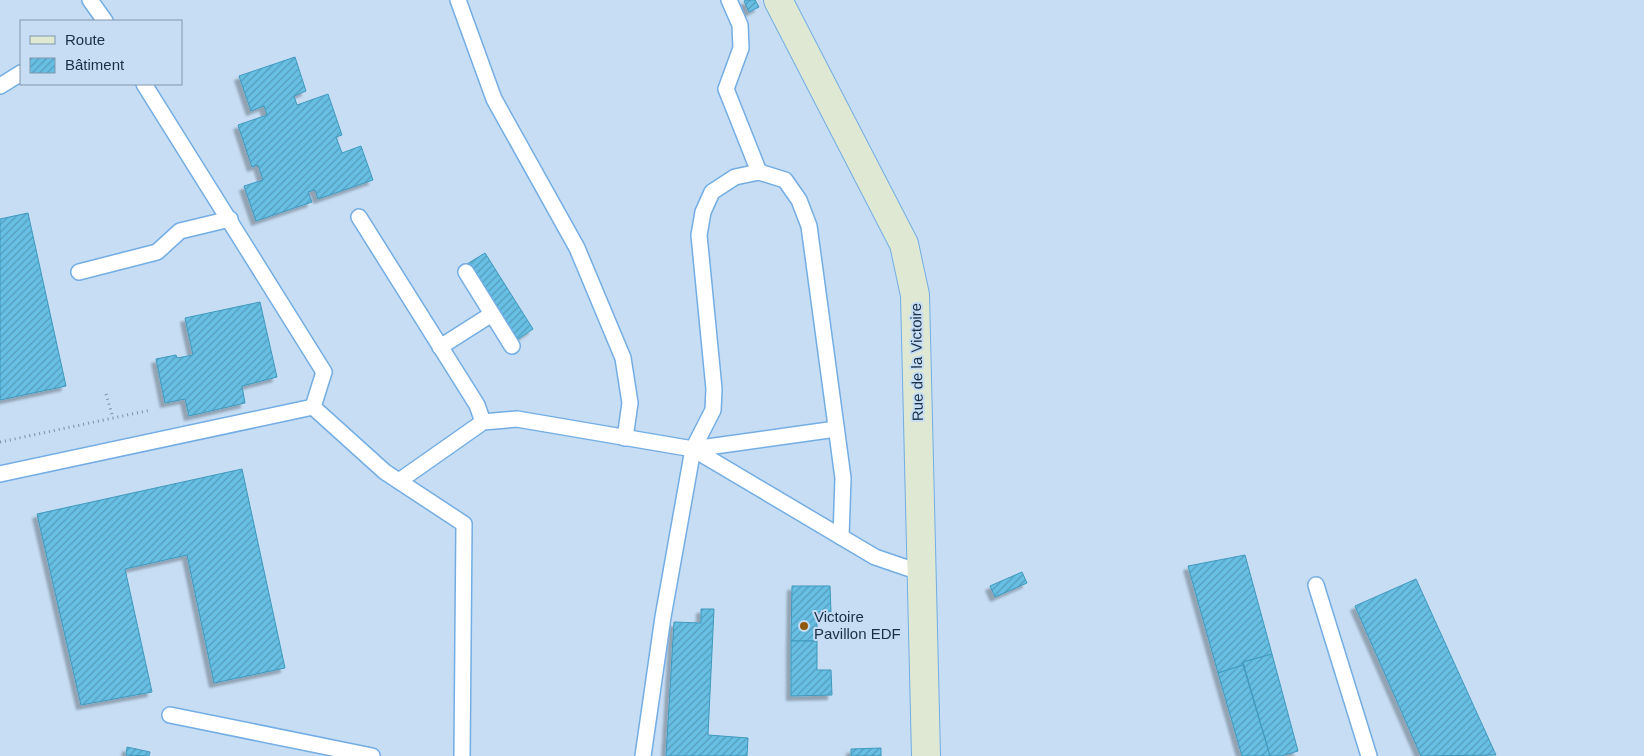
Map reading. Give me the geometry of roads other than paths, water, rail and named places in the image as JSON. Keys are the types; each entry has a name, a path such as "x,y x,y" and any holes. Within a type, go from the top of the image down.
{"street":[{"name":"Rue de la Victoire","path":"778,0 904,244 915,295 926,756"}],"lane":[{"path":"90,0 103,20"},
{"path":"458,0 494,99 577,248 623,358 630,403 625,438"},
{"path":"729,0 740,25 741,48 726,89 759,172"},
{"path":"0,85 20,74"},
{"path":"145,85 324,372 313,407"},
{"path":"643,756 663,617 693,449 713,410 714,389 698,235 703,212 712,192 735,177 759,172 785,180 799,200 809,226 843,478 840,537"},
{"path":"359,217 477,405 483,422"},
{"path":"79,272 157,252 180,231 230,219"},
{"path":"466,272 512,346"},
{"path":"440,347 492,314"},
{"path":"0,474 313,407"},
{"path":"313,407 385,472 464,524 462,756"},
{"path":"399,481 483,422 516,419 693,449 836,429"},
{"path":"693,449 875,557 922,573"},
{"path":"1316,585 1369,756"},
{"path":"170,715 372,756"}],"place":[{"name":"Victoire Pavillon EDF","path":"804,626"}]}
